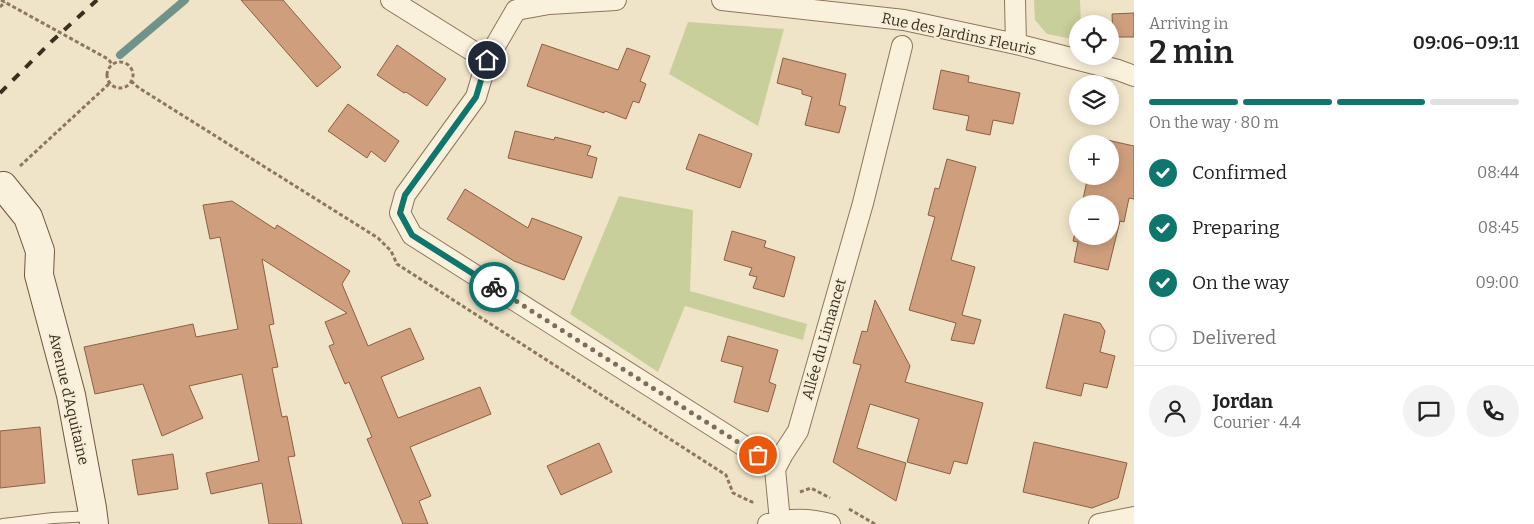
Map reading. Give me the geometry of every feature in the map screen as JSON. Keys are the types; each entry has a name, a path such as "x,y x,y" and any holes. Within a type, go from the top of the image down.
{"street":[{"path":"392,0 487,60"},
{"path":"616,0 549,4 516,10 487,60 476,97 405,195 400,213 412,235 758,455 775,469 774,522 813,519 830,524"},
{"name":"Rue des Jardins Fleuris","path":"722,0 904,20 1016,44 1118,70 1134,76"},
{"path":"1015,0 1016,44"},
{"name":"Allée du Limancet","path":"775,469 798,431 863,203 902,46"},
{"name":"Avenue d'Aquitaine","path":"2,182 28,217 40,251 39,275 70,395 94,520"},
{"path":"1099,524 1134,517"}],"lane":[{"path":"3,524 52,518 94,520"}],"path":[{"path":"0,7 3,1 108,59 112,64"},
{"path":"121,62 131,68 131,81 125,86 116,87 107,79 107,70 112,64 121,62"},
{"path":"2,182 13,174 110,83"}],"green space":[{"path":"1034,0 1080,0 1081,15 1069,15 1069,38 1047,34 1035,20"},
{"path":"688,22 784,29 758,126 669,74"},
{"path":"619,196 693,210 690,291 807,324 803,340 685,306 658,372 570,314"}],"building":[{"path":"241,0 283,0 341,67 317,87"},
{"path":"1134,13 1134,37 1119,37 1119,15 1112,14"},
{"path":"542,44 618,70 627,48 650,56 640,81 646,84 639,103 633,101 626,119 527,86"},
{"path":"397,45 446,79 427,106 377,75"},
{"path":"783,58 846,74 839,105 846,107 839,133 805,125 812,97 802,94 802,90 777,83"},
{"path":"941,70 969,76 968,82 1020,93 1013,124 993,120 990,135 966,130 969,116 933,109"},
{"path":"348,104 399,141 385,162 371,151 367,158 328,131"},
{"path":"515,131 554,140 555,137 591,146 587,155 597,158 592,178 508,158"},
{"path":"699,134 752,154 740,188 686,169"},
{"path":"1119,143 1134,146 1134,199 1129,198 1124,222 1120,221 1119,225 1119,195 1084,195 1086,185 1119,185"},
{"path":"947,159 976,167 951,260 975,267 962,315 981,320 974,344 951,340 956,323 909,310 935,217 928,215 935,188 939,189"},
{"path":"465,189 528,228 532,218 582,237 564,280 514,261 447,219"},
{"path":"232,201 275,229 277,225 350,271 342,284 368,346 410,328 424,359 381,377 398,418 480,387 491,414 410,447 431,496 419,501 428,524 403,524 367,439 372,437 349,382 345,384 329,346 334,344 325,322 347,313 262,259 274,324 269,325 278,367 272,368 282,417 287,416 295,456 288,457 302,524 269,524 262,483 211,494 206,473 259,461 242,374 189,386 203,418 162,436 143,384 95,394 84,347 193,324 196,337 238,329 220,237 210,239 203,205"},
{"path":"732,231 766,241 764,247 795,257 784,297 753,288 757,277 749,275 752,268 724,260"},
{"path":"1077,245 1114,245 1108,270 1074,262"},
{"path":"875,300 910,366 905,382 983,403 967,464 954,461 950,474 907,462 919,419 870,404 857,448 906,463 896,501 833,462 861,365 853,363 862,331 867,332"},
{"path":"1064,314 1100,323 1105,331 1100,352 1115,356 1107,388 1084,383 1081,396 1046,388"},
{"path":"728,336 778,350 769,382 776,385 768,412 734,402 743,367 721,361"},
{"path":"40,427 45,483 0,488 0,431"},
{"path":"1034,442 1127,463 1118,498 1092,508 1023,492"},
{"path":"599,443 612,472 561,495 547,466"},
{"path":"173,454 178,489 138,495 132,460"}],"waterway":[{"path":"120,55 185,0"}],"railway":[{"path":"0,93 51,42 97,0"}],"way so far":[{"path":"494,287 758,455"}],"route":[{"path":"487,60 476,97 405,195 400,213 412,235 494,287"}]}
